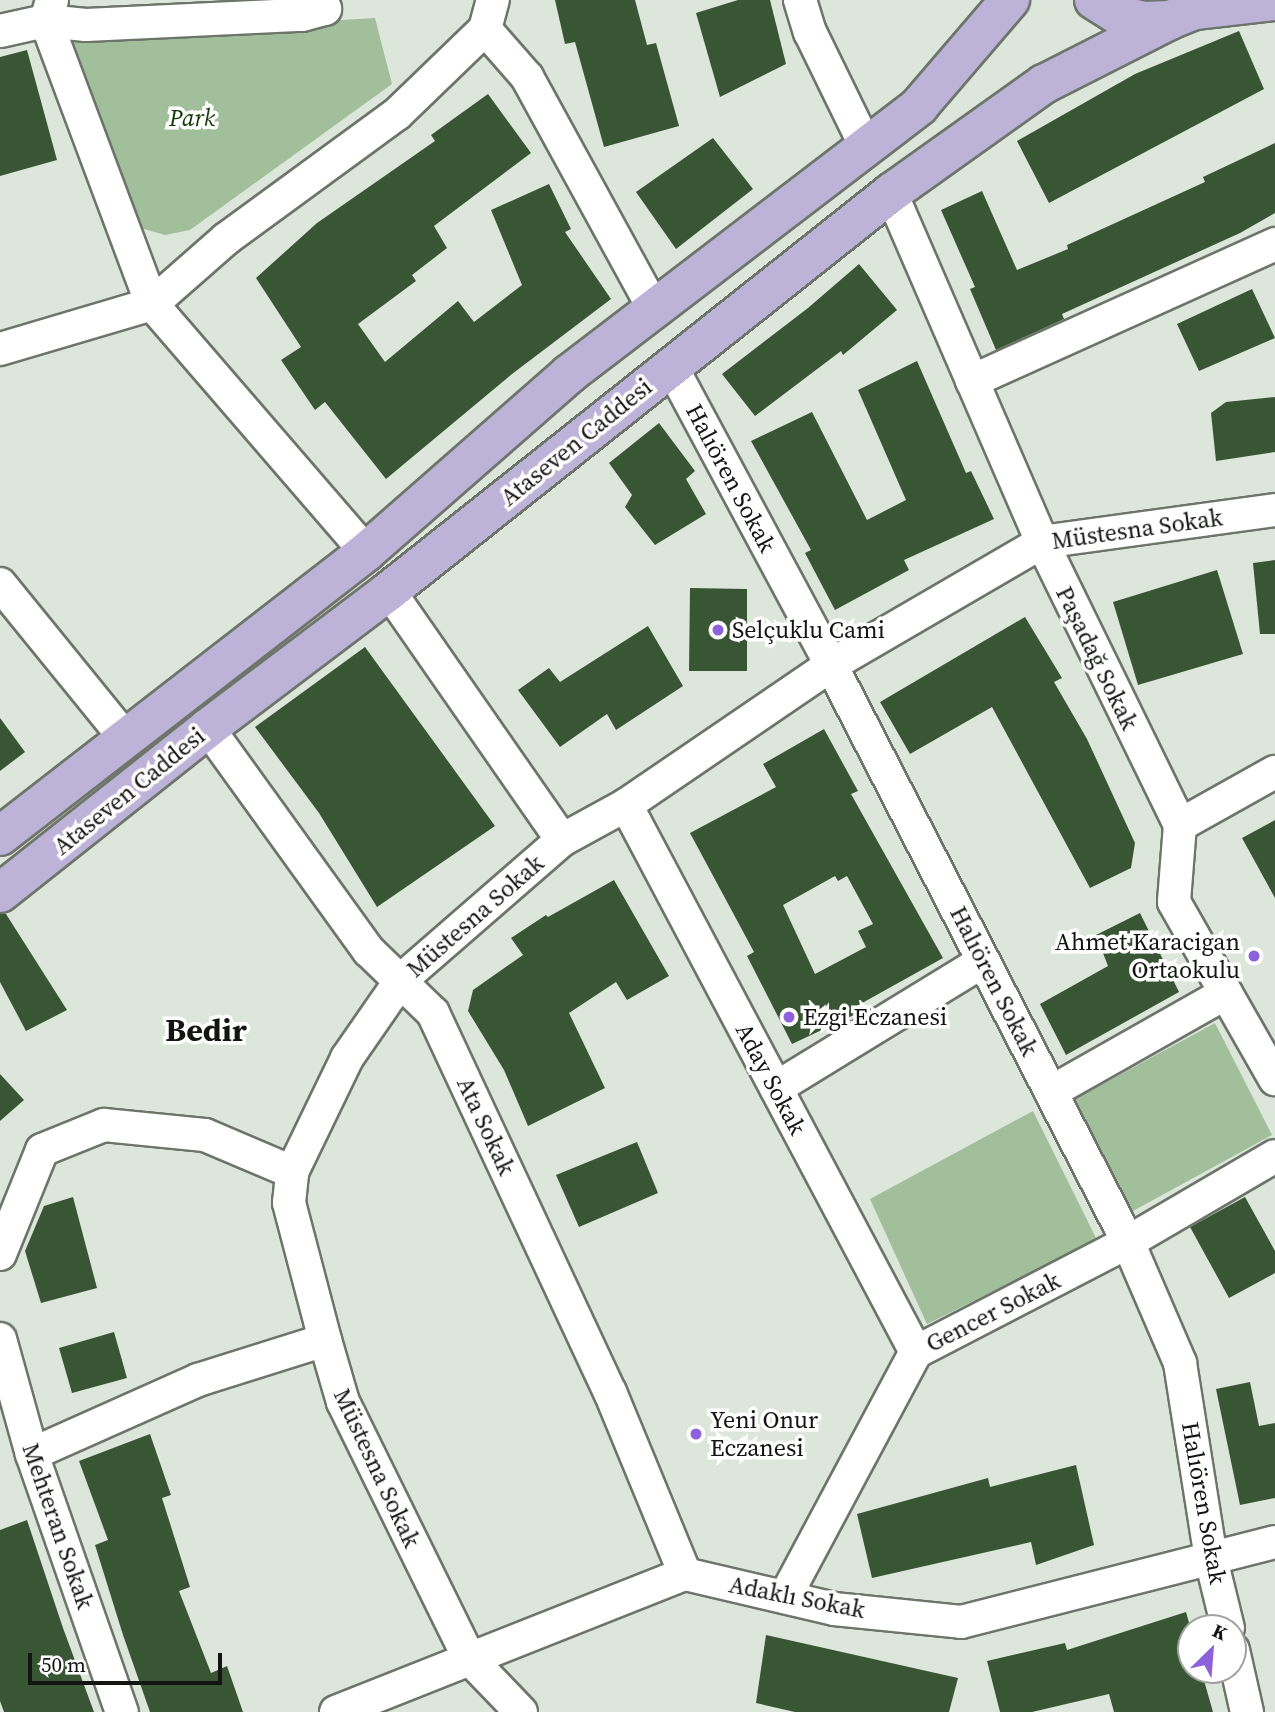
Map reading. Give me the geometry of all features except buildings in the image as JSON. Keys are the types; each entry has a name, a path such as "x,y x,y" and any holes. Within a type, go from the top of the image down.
{"main road":[{"path":"0,836 366,552 569,374 919,106 1010,0"},
{"path":"1094,0 1118,15 1143,21 1191,10"},
{"name":"Ataseven Caddesi","path":"0,893 208,727 390,591 891,192 1044,85 1191,10 1275,1"}],"street":[{"path":"0,31 49,10 86,25 302,15 325,9 322,0"},
{"path":"800,0 810,32 866,147"},
{"path":"49,10 152,304 366,552"},
{"path":"0,349 152,304 226,239 397,114 489,15 527,77 654,309"},
{"name":"Paşadağ Sokak","path":"891,192 1042,542 1180,825"},
{"path":"972,381 1275,244"},
{"name":"Halıören Sokak","path":"671,366 831,665 1128,1242 1180,1363 1211,1559 1225,1614"},
{"name":"Müstesna Sokak","path":"522,1712 469,1658 343,1402 325,1340 289,1202 292,1172 347,1058 401,980 562,840 626,806 831,665 1042,542 1275,510"},
{"path":"0,584 126,739"},
{"path":"390,591 562,840"},
{"name":"Ata Sokak","path":"208,727 369,951 433,1013 610,1392 685,1574"},
{"path":"1275,772 1180,825 1174,902 1275,1079"},
{"name":"Aday Sokak","path":"626,806 916,1352"},
{"path":"776,1088 983,961"},
{"path":"1051,1092 1226,993"},
{"path":"0,1254 42,1150 104,1125 205,1135 292,1172"},
{"name":"Gencer Sokak","path":"785,1597 916,1352 1128,1242 1275,1156"},
{"name":"Mehteran Sokak","path":"0,1339 32,1454 122,1712"},
{"path":"32,1454 198,1380 325,1340"},
{"name":"Adaklı Sokak","path":"685,1574 834,1609 961,1622 1275,1542"},
{"path":"336,1712 685,1574"},
{"path":"1241,1684 1247,1712"}],"green space":[{"name":"Park","path":"375,18 392,84 190,230 165,235 134,226 72,36"},
{"path":"1215,1023 1272,1135 1133,1211 1075,1099"},
{"path":"1033,1111 1097,1240 927,1324 870,1199"}],"place":[{"name":"Selçuklu Cami","path":"718,630"},
{"name":"Ahmet Karacigan Ortaokulu","path":"1254,956"},
{"name":"Ezgi Eczanesi","path":"789,1017"},
{"name":"Yeni Onur Eczanesi","path":"696,1434"}],"district":[{"name":"Bedir","path":"206,1030"}]}
